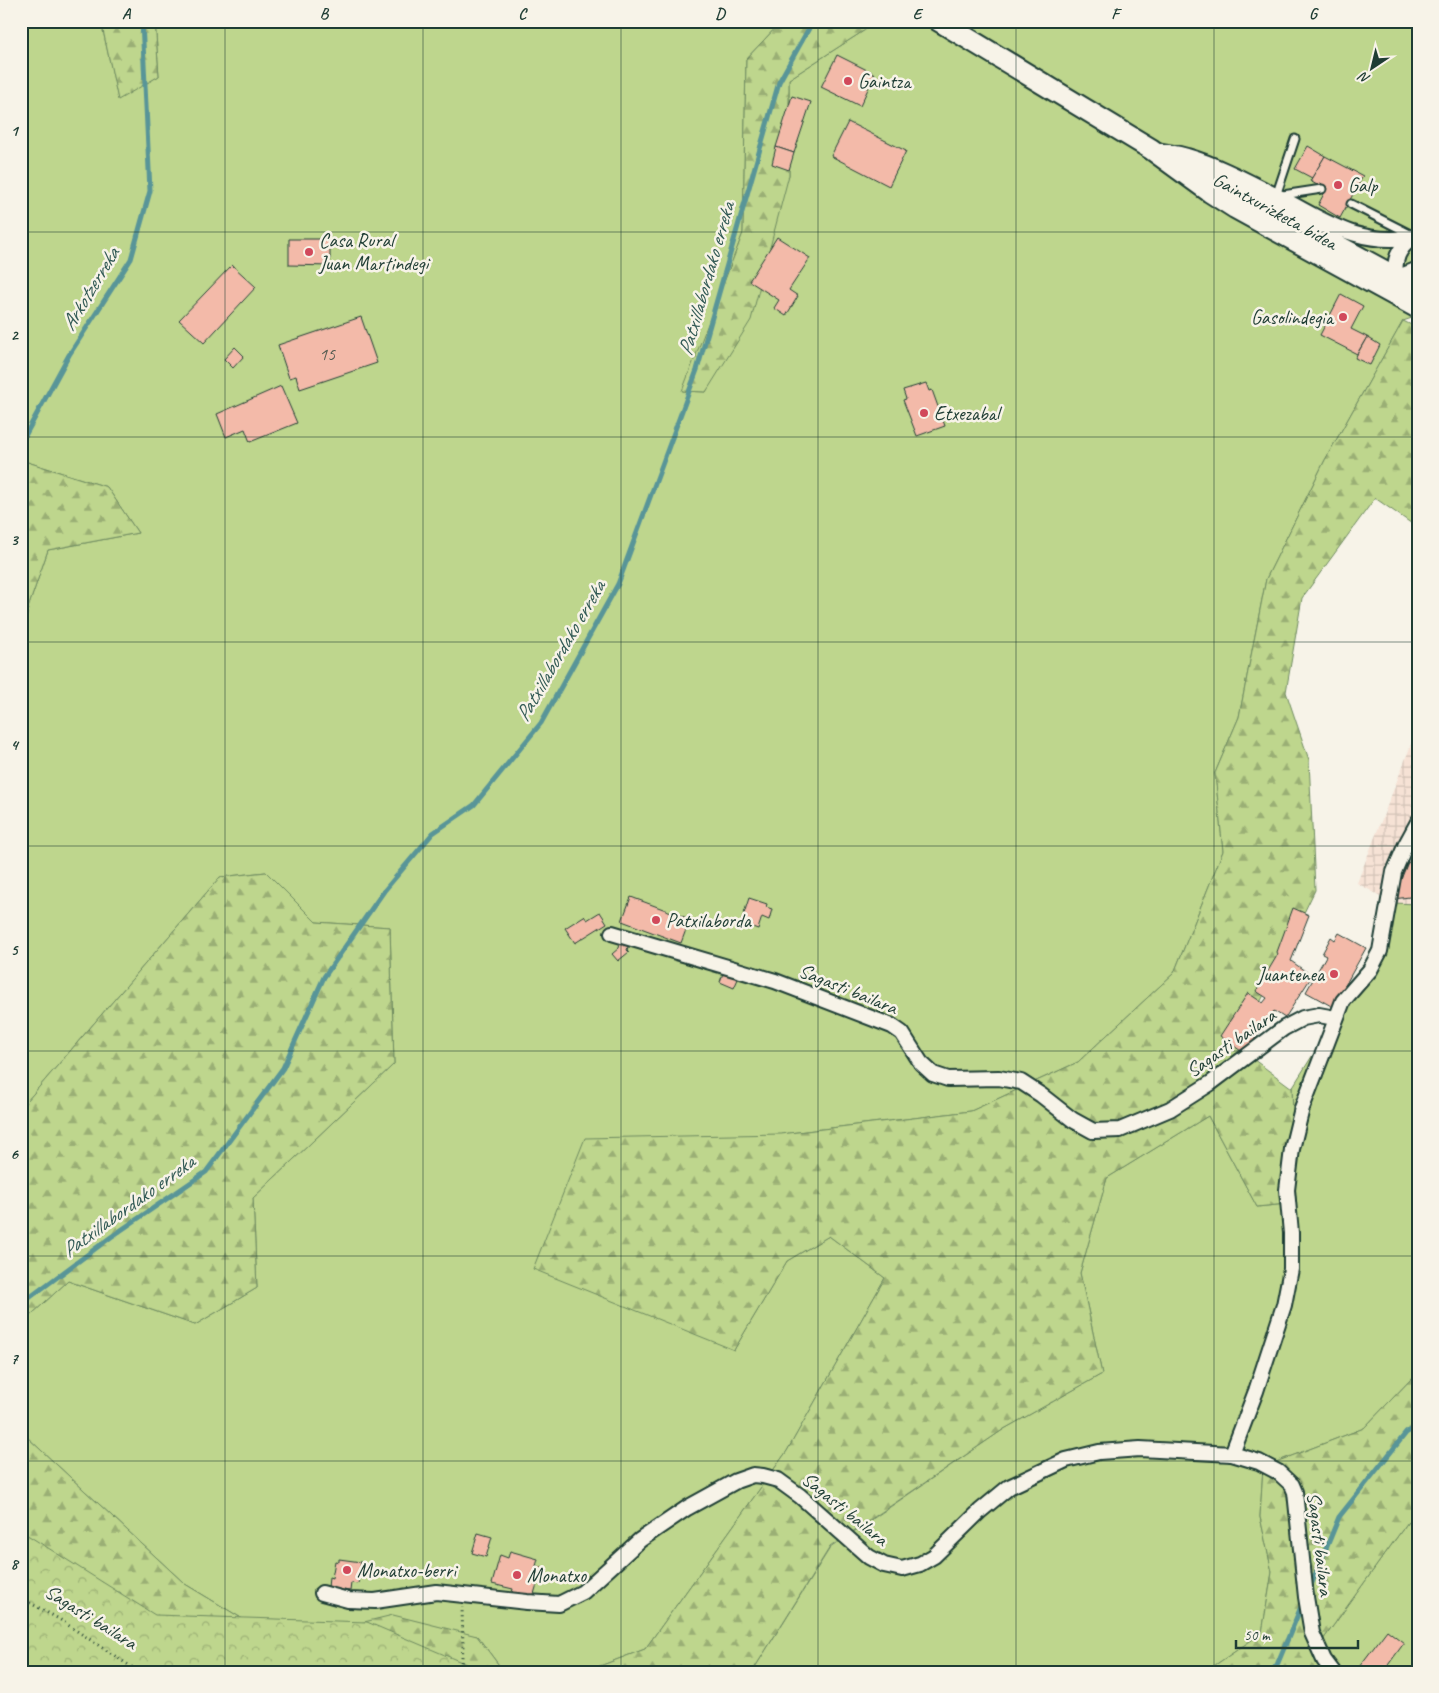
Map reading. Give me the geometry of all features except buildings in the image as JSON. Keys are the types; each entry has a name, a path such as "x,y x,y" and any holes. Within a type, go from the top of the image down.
{"main road":[{"name":"Gaintxurizketa bidea","path":"939,21 1151,149 1223,200 1311,250 1417,301"},
{"name":"Gaintxurizketa bidea","path":"1151,149 1213,178 1396,278 1403,293 1417,301"},
{"name":"Gaintxurizketa bidea","path":"1311,250 1335,255 1378,276 1396,278"}],"street":[{"path":"1151,149 1186,156 1210,164 1336,227 1362,237 1389,240 1417,238"},
{"path":"1417,238 1408,241 1398,255 1395,270 1396,278 1418,269"},
{"path":"1232,1454 1256,1392 1284,1305 1291,1270 1292,1233 1287,1190 1292,1149 1302,1108 1342,1001 1370,970 1380,951 1394,872 1418,822"},
{"name":"Sagasti bailara","path":"612,933 775,981 892,1026 902,1033 921,1063 933,1074 948,1079 1000,1078 1022,1082 1042,1094 1073,1120 1093,1131 1120,1130 1170,1110 1211,1083 1284,1028 1303,1018 1319,1015 1335,1018"},
{"name":"Sagasti bailara","path":"322,1593 348,1600 375,1601 436,1592 559,1604 583,1592 640,1540 687,1508 736,1481 754,1475 778,1480 800,1496 869,1558 884,1565 902,1569 920,1564 934,1556 980,1511 1009,1487 1066,1460 1099,1452 1140,1449 1232,1454 1259,1462 1278,1472 1292,1485 1295,1492 1306,1596 1312,1633 1324,1660 1333,1672"}],"lane":[{"path":"1295,138 1276,196 1322,189"},
{"path":"1351,204 1417,238"}],"path":[{"path":"460,1672 463,1649 462,1610 468,1596"},
{"name":"Sagasti bailara","path":"21,1598 75,1629 139,1672"}],"shaded area":[{"path":"1418,727 1418,904 1393,903 1357,883"}],"green space":[{"path":"21,21 101,21 118,99 159,76 155,21 782,21 746,59 743,233 683,391 706,392 789,175 789,79 879,21 1418,21 1418,316 1403,321 1325,460 1266,579 1239,717 1215,773 1223,851 1174,973 1078,1062 971,1111 781,1134 734,1350 787,1261 829,1236 885,1278 787,1451 645,1649 584,1672 504,1672 477,1636 281,1642 185,1584 28,1438 21,1435 21,1324 68,1281 195,1325 257,1288 253,1198 394,1064 390,927 316,922 266,872 220,877 21,1108 21,650 28,608 48,550 138,533 107,487 21,460"},
{"path":"101,21 155,21 159,76 118,100"},
{"path":"782,21 879,21 789,79 789,175 751,320 706,392 682,391 743,233 746,59"},
{"path":"1403,321 1418,328 1418,528 1375,498 1302,598 1286,692 1309,760 1315,890 1238,1048 1292,1088 1296,1203 1257,1207 1208,1116 1107,1178 1080,1273 1102,1374 1004,1429 830,1547 752,1672 584,1672 645,1649 787,1451 885,1278 829,1236 787,1261 734,1350 533,1269 585,1138 781,1134 971,1111 1078,1062 1174,973 1223,851 1215,773 1239,717 1266,579 1325,460"},
{"path":"21,460 107,487 138,533 48,550 28,608 21,650"},
{"path":"266,872 316,922 390,927 394,1064 253,1198 257,1288 195,1325 68,1281 21,1324 21,1108 220,877"},
{"path":"1393,903 1418,904 1418,1372 1364,1428 1263,1467 1260,1517 1272,1572 1262,1633 1205,1672 752,1672 830,1548 1004,1429 1102,1374 1080,1273 1107,1178 1208,1116 1257,1207 1296,1203 1292,1088 1350,996"},
{"path":"1418,1372 1418,1508 1315,1651 1320,1672 1205,1672 1262,1633 1272,1572 1260,1517 1263,1467 1364,1428"},
{"path":"21,1435 28,1438 185,1584 281,1642 393,1615 477,1636 504,1672 178,1672 120,1592 21,1591"},
{"path":"1418,1508 1418,1672 1320,1672 1315,1651"},
{"path":"21,1531 155,1615 367,1622 485,1672 21,1672"}],"waterway":[{"name":"Arkotzerreka","path":"21,443 69,355 131,259 150,191 142,21"},
{"name":"Patxillabordako erreka","path":"21,1304 111,1237 206,1172 283,1068 324,977 384,891 433,833 474,805 541,723 618,584 697,370 779,82 813,21"},
{"path":"1309,1590 1339,1517 1406,1433 1418,1424"},
{"path":"1271,1672 1277,1665 1303,1602"}],"place":[{"name":"Gaintza","path":"848,81"},
{"name":"Galp","path":"1338,185"},
{"name":"Casa Rural Juan Martindegi","path":"309,252"},
{"name":"Gasolindegia","path":"1343,317"},
{"name":"Etxezabal","path":"924,413"},
{"name":"Patxilaborda","path":"656,920"},
{"name":"Juantenea","path":"1334,974"},
{"name":"Monatxo-berri","path":"347,1570"},
{"name":"Monatxo","path":"517,1575"}]}
